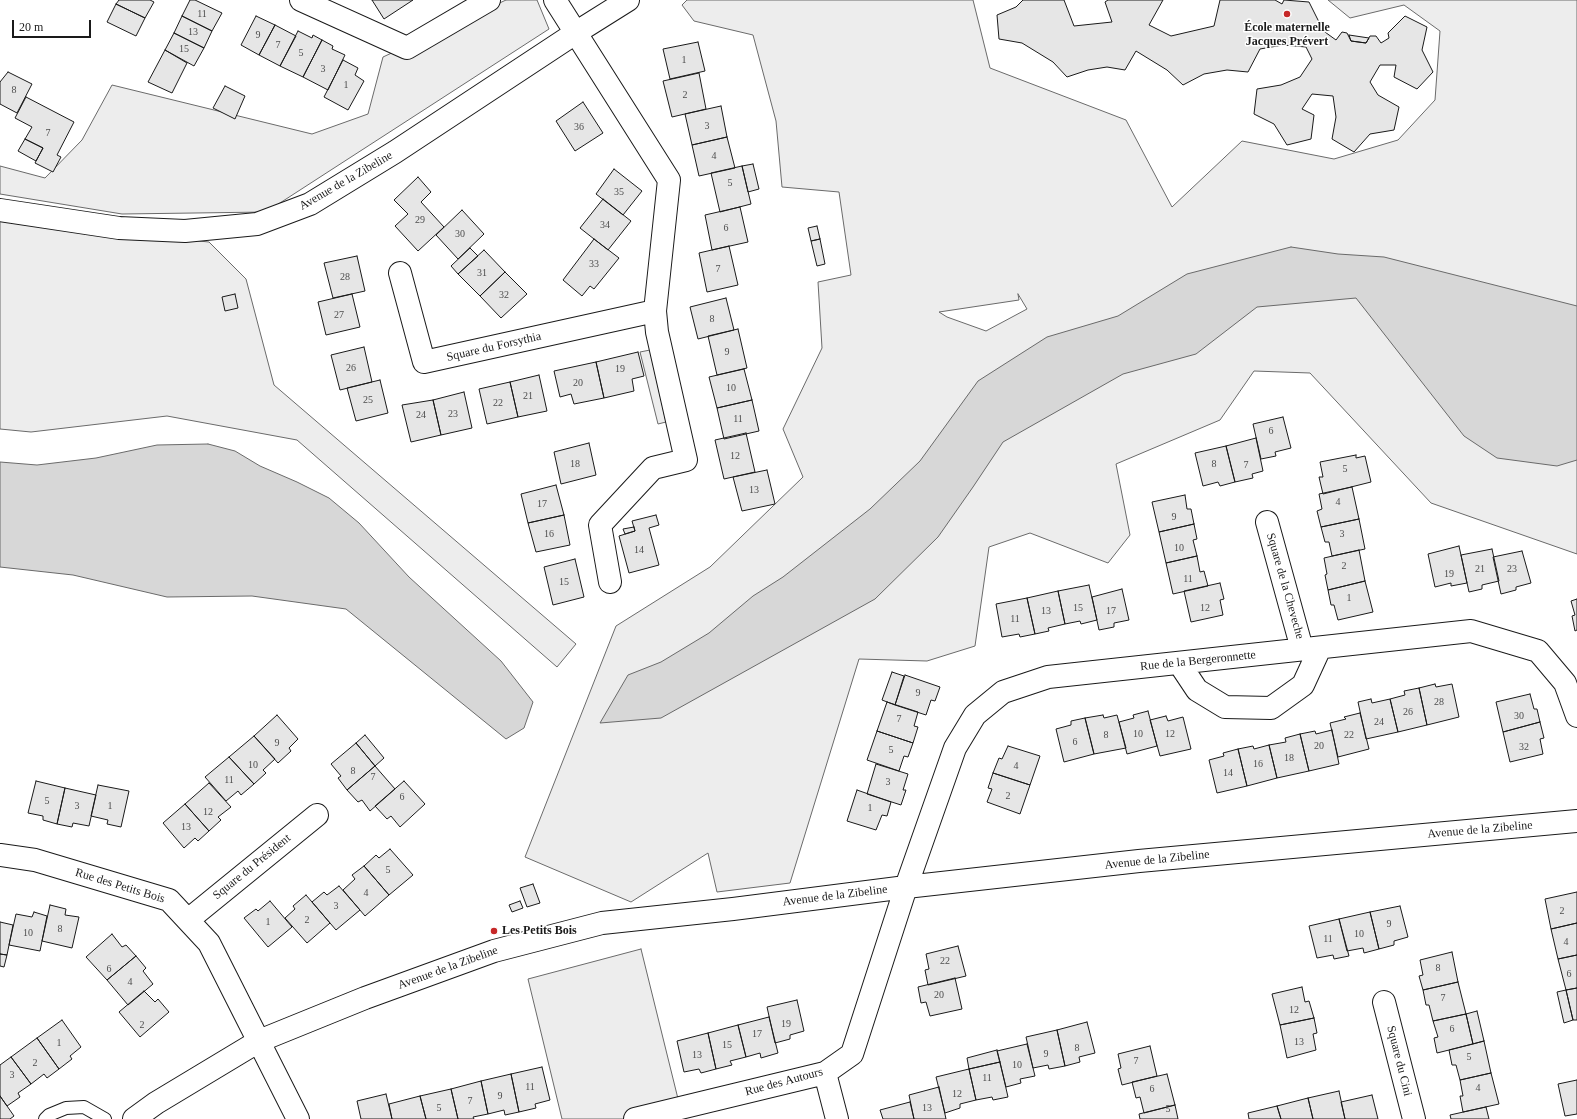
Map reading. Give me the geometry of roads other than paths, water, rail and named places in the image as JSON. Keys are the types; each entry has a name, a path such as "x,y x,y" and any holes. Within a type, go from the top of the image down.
{"street":[{"path":"301,0 407,48 489,0"},
{"path":"555,0 577,32 583,46 669,180 655,311 657,332 686,460 652,468 600,525 610,582"},
{"name":"Avenue de la Zibeline","path":"0,210 119,228 185,231 257,224 310,204 395,152 628,0"},
{"name":"Square du Forsythia","path":"400,273 424,362 655,311"},
{"name":"Square de la Cheveche","path":"1267,522 1311,648"},
{"name":"Rue de la Bergeronnette","path":"906,887 955,748 975,715 1003,692 1048,677 1471,631 1538,651 1565,683 1577,716"},
{"path":"1179,663 1197,690 1225,707 1271,708 1303,685 1311,648"},
{"name":"Square du Président","path":"188,920 317,815"},
{"name":"Avenue de la Zibeline","path":"134,1119 156,1103 259,1041 365,998 494,951 602,923 1139,861 1577,820"},
{"name":"Rue des Petits Bois","path":"0,855 34,860 169,900 209,943 259,1041"},
{"name":"Rue des Autours","path":"635,1119 825,1073 852,1054 906,887"},
{"name":"Square du Cini","path":"1384,1002 1414,1119"},
{"path":"259,1041 298,1119"},
{"path":"825,1073 837,1119"}],"lane":[{"path":"45,1119 49,1115 66,1108 84,1107 105,1119"}],"place":[{"name":"École maternelle Jacques Prévert","path":"1287,14"},
{"name":"Les Petits Bois","path":"494,931"}]}
